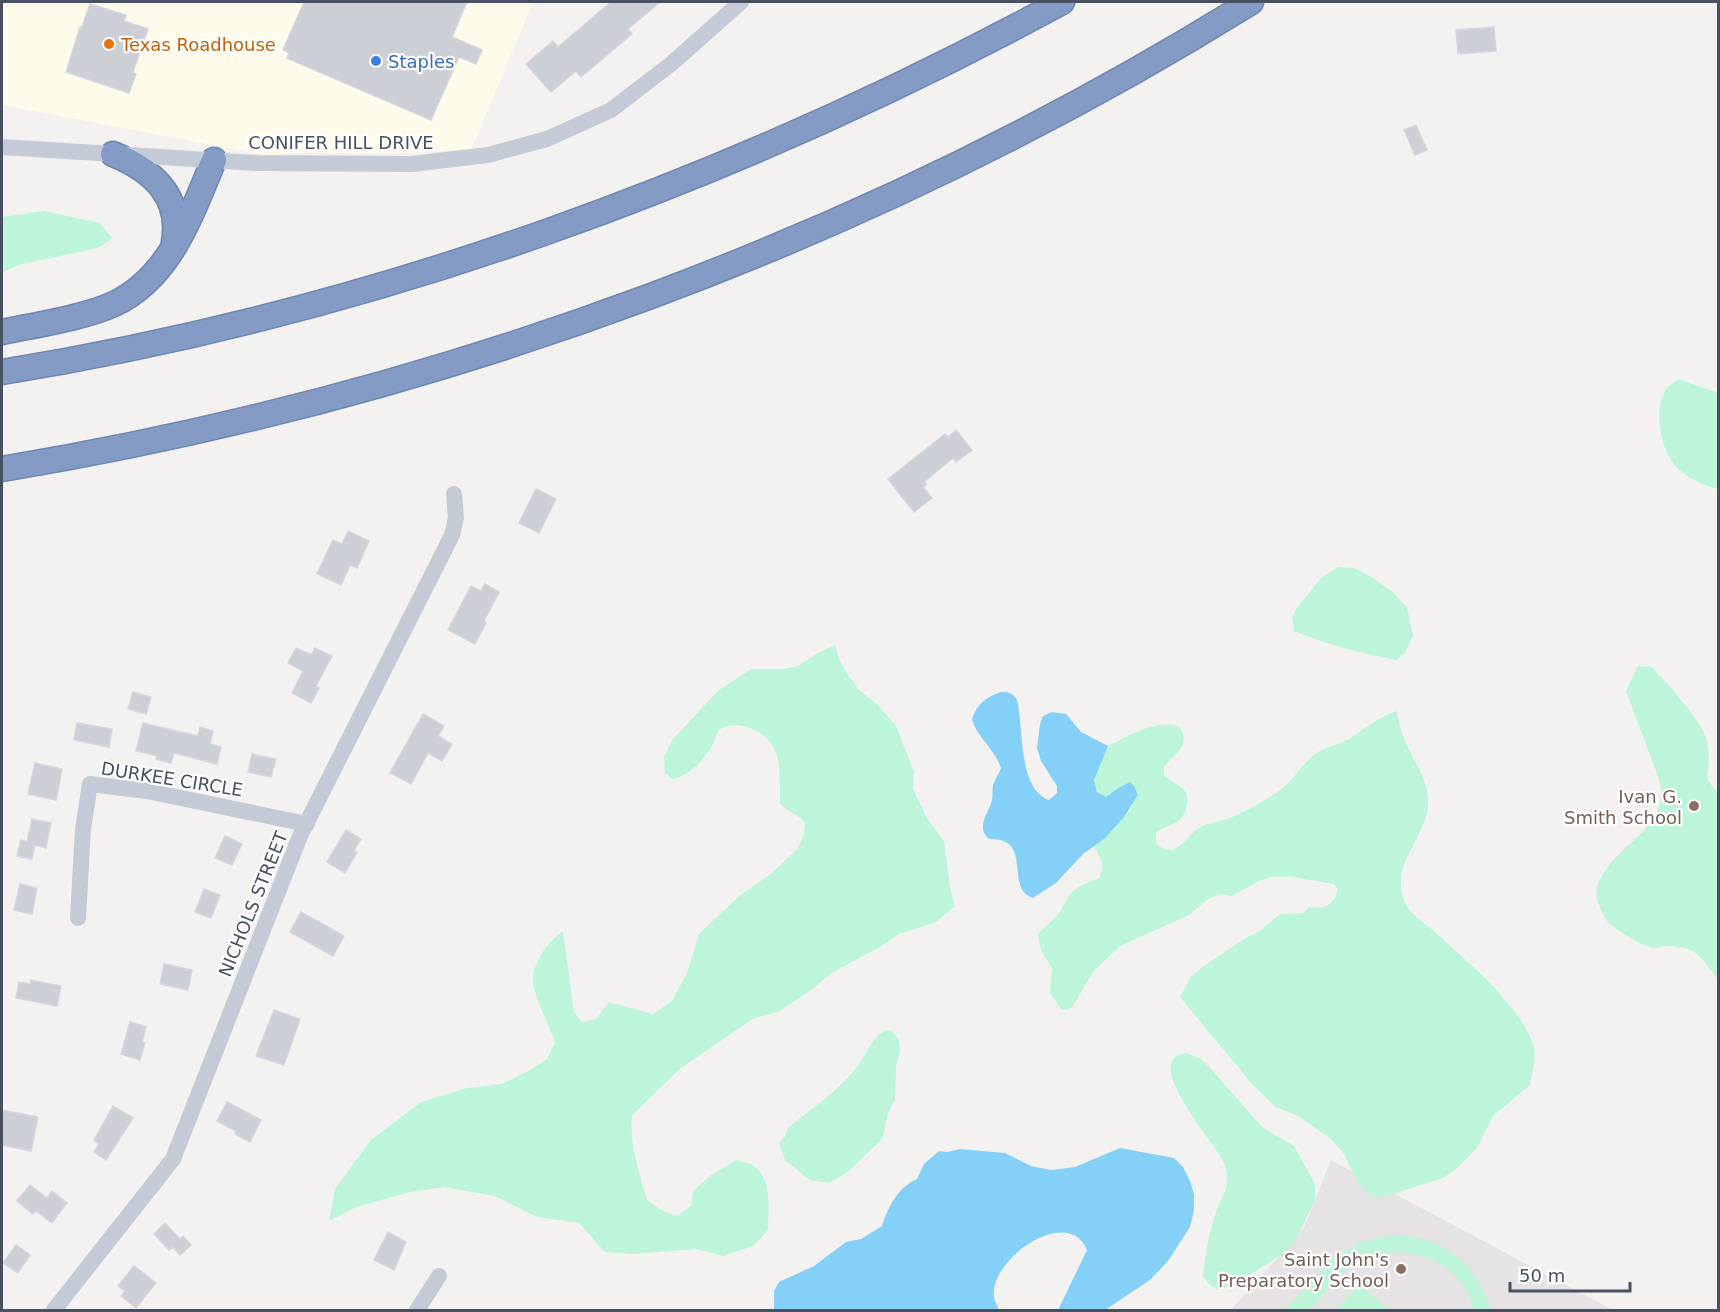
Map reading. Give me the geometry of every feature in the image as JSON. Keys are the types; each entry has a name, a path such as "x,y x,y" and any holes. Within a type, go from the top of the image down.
{"highway":[{"path":"2,372 143,346 261,318 373,287 543,233 709,170 795,134 923,74 1062,2"},
{"path":"2,470 164,439 339,396 515,343 632,303 801,235 965,159 1128,74 1251,2"},
{"path":"113,154 149,173 169,200 175,220 171,252"},
{"path":"2,332 112,305 134,293 153,278 171,252 188,220 214,160"}],"street":[{"name":"CONIFER HILL DRIVE","path":"2,147 257,163 412,164 488,155 546,139 611,110 671,64 741,2"},
{"name":"NICHOLS STREET","path":"54,1311 173,1159 307,824 452,535 456,518 454,494"},
{"name":"DURKEE CIRCLE","path":"78,918 83,829 90,784 147,791 307,824"},
{"path":"417,1311 439,1276"}],"shaded area":[{"path":"2,2 533,2 471,150 291,153 271,156 2,105"},
{"name":"Saint John's Preparatory School","path":"1331,1160 1613,1310 1231,1310 1304,1228"}],"green space":[{"path":"44,211 100,223 112,238 102,246 93,249 18,265 2,273 2,217"},
{"path":"1678,379 1718,393 1718,489 1700,483 1683,473 1669,457 1665,447 1660,426 1660,405 1667,388"},
{"path":"1338,567 1354,568 1370,576 1393,592 1407,608 1413,635 1405,653 1397,660 1344,648 1294,631 1292,617 1297,608 1321,578"},
{"path":"835,645 839,659 859,690 877,704 896,726 914,772 913,789 927,818 944,841 950,888 955,906 936,922 899,934 882,946 831,973 814,988 778,1012 754,1018 681,1068 632,1115 633,1147 647,1200 661,1210 677,1216 691,1206 693,1191 711,1175 736,1160 754,1166 764,1179 769,1205 768,1230 753,1246 723,1256 696,1249 632,1254 605,1252 579,1223 537,1217 495,1196 444,1187 410,1192 356,1207 329,1221 335,1189 371,1140 421,1102 467,1088 502,1084 547,1059 555,1042 536,994 534,973 542,953 563,931 574,1012 582,1022 596,1019 609,1002 653,1014 672,1001 687,973 699,934 739,896 772,873 797,849 804,835 805,823 780,803 779,769 775,749 761,734 750,728 736,725 722,728 701,761 678,778 672,779 665,773 664,757 673,739 719,690 751,669 782,669 798,666"},
{"path":"1638,666 1652,667 1675,692 1704,732 1707,741 1709,755 1707,779 1718,794 1718,979 1693,951 1669,946 1653,948 1612,926 1602,911 1596,895 1598,884 1610,864 1652,821 1661,795 1659,779 1626,691"},
{"path":"1397,711 1407,746 1423,779 1428,796 1425,819 1403,868 1402,894 1414,915 1477,971 1507,1002 1529,1034 1534,1049 1534,1067 1530,1085 1493,1116 1477,1148 1456,1169 1443,1178 1380,1198 1371,1196 1358,1183 1344,1154 1332,1140 1298,1116 1276,1107 1253,1085 1180,997 1191,977 1204,966 1260,931 1280,914 1303,913 1309,907 1320,908 1331,903 1338,889 1334,884 1292,877 1271,877 1232,896 1221,894 1208,899 1189,915 1120,946 1094,971 1072,1007 1067,1010 1061,1009 1050,993 1052,968 1041,950 1038,934 1058,915 1070,894 1080,886 1099,878 1102,862 1094,847 1133,805 1118,788 1106,797 1099,793 1096,787 1098,766 1108,746 1151,727 1179,726 1183,733 1183,744 1164,767 1164,775 1184,790 1187,802 1183,816 1179,820 1156,833 1156,843 1169,850 1179,846 1200,827 1233,817 1276,793 1315,754 1349,739"},
{"path":"887,1030 893,1032 899,1040 900,1052 896,1066 895,1100 888,1113 883,1138 849,1171 829,1183 810,1180 785,1160 779,1143 785,1137 787,1129 833,1092 850,1075 877,1036"},
{"path":"1187,1053 1201,1059 1262,1127 1294,1146 1315,1184 1315,1200 1296,1240 1284,1253 1237,1283 1217,1290 1203,1276 1210,1234 1225,1191 1227,1173 1220,1155 1175,1086 1171,1070 1174,1058"},
{"path":"1393,1235 1427,1241 1455,1255 1476,1279 1485,1293 1491,1310 1473,1310 1467,1292 1443,1265 1426,1257 1409,1253 1390,1253 1372,1256 1349,1268 1310,1310 1285,1310 1320,1271 1344,1252 1358,1244"},
{"path":"1360,1285 1388,1310 1336,1310"}],"water":[{"path":"1001,692 1011,693 1017,700 1027,770 1031,783 1039,793 1049,800 1057,793 1057,786 1041,761 1037,748 1043,716 1052,712 1066,714 1081,732 1108,746 1094,780 1097,792 1106,797 1130,782 1138,795 1124,817 1104,839 1083,854 1056,883 1033,898 1024,893 1020,884 1015,855 1011,846 1003,841 989,839 983,830 984,820 992,800 993,785 1001,768 995,755 974,726 972,719 983,702"},
{"path":"1120,1148 1174,1158 1183,1167 1190,1181 1194,1194 1194,1210 1190,1227 1168,1261 1150,1280 1105,1310 1058,1310 1087,1250 1077,1237 1064,1233 1048,1235 1032,1242 1016,1253 1004,1267 996,1282 994,1297 999,1310 774,1309 774,1291 779,1282 814,1266 846,1242 861,1239 882,1226 899,1192 917,1179 924,1164 939,1151 960,1149 1005,1153 1031,1166 1051,1170 1075,1167"}],"building":[{"name":"Staples","path":"304,2 467,2 452,37 482,50 476,64 459,57 431,120 287,58 289,53 283,50"},
{"path":"611,2 660,2 628,29 632,34 581,77 576,71 551,92 526,64 553,41 558,47"},
{"name":"Texas Roadhouse","path":"90,4 126,15 124,21 148,29 133,72 136,74 129,93 66,72"},
{"path":"1494,27 1496,51 1458,54 1456,30"},
{"path":"1416,125 1427,150 1415,155 1404,130"},
{"path":"956,430 972,450 956,462 953,458 925,481 926,484 923,487 932,498 914,512 888,479 945,434 948,437"},
{"path":"536,489 556,499 539,533 519,523"},
{"path":"348,531 369,541 357,568 350,565 341,585 317,574 333,540 342,544"},
{"path":"485,584 499,592 475,644 448,630 471,586 481,591"},
{"path":"296,648 311,655 315,648 332,656 316,686 319,688 311,703 292,693 303,671 288,663"},
{"path":"133,692 151,697 146,714 128,709"},
{"path":"423,714 444,726 438,736 452,744 442,761 428,753 411,784 390,773"},
{"path":"77,723 112,729 109,747 74,740"},
{"path":"143,723 198,736 200,727 213,731 210,744 221,747 217,764 174,753 171,763 156,759 157,756 136,751"},
{"path":"252,754 276,759 271,777 248,772"},
{"path":"35,763 62,769 56,800 28,794"},
{"path":"32,819 51,823 46,848 35,845 32,859 17,856 21,840 27,842"},
{"path":"346,830 361,839 354,850 357,852 345,873 327,862"},
{"path":"225,836 242,844 232,865 215,858"},
{"path":"20,884 37,888 32,914 14,910"},
{"path":"204,889 220,895 211,918 195,912"},
{"path":"301,912 344,936 333,956 290,932"},
{"path":"164,964 192,970 188,990 160,984"},
{"path":"31,980 61,986 57,1006 16,998 19,982 30,984"},
{"path":"274,1010 300,1019 284,1065 256,1056"},
{"path":"130,1022 146,1027 142,1042 145,1043 140,1060 121,1054"},
{"path":"227,1102 261,1120 250,1142 217,1121"},
{"path":"113,1106 133,1118 106,1160 94,1152 99,1144 94,1140"},
{"path":"2,1110 38,1117 31,1151 2,1145"},
{"path":"30,1185 47,1198 52,1191 67,1203 52,1223 36,1211 33,1214 17,1201"},
{"path":"165,1223 180,1239 183,1236 191,1245 180,1255 173,1247 169,1250 154,1234"},
{"path":"388,1232 406,1242 394,1270 374,1260"},
{"path":"16,1245 30,1255 18,1273 3,1263"},
{"path":"134,1266 156,1283 136,1308 121,1296 125,1291 118,1286"}],"place":[{"name":"Texas Roadhouse","path":"109,44"},
{"name":"Staples","path":"376,61"},
{"name":"Ivan G. Smith School","path":"1694,806"},
{"name":"Saint John's Preparatory School","path":"1401,1269"}]}
